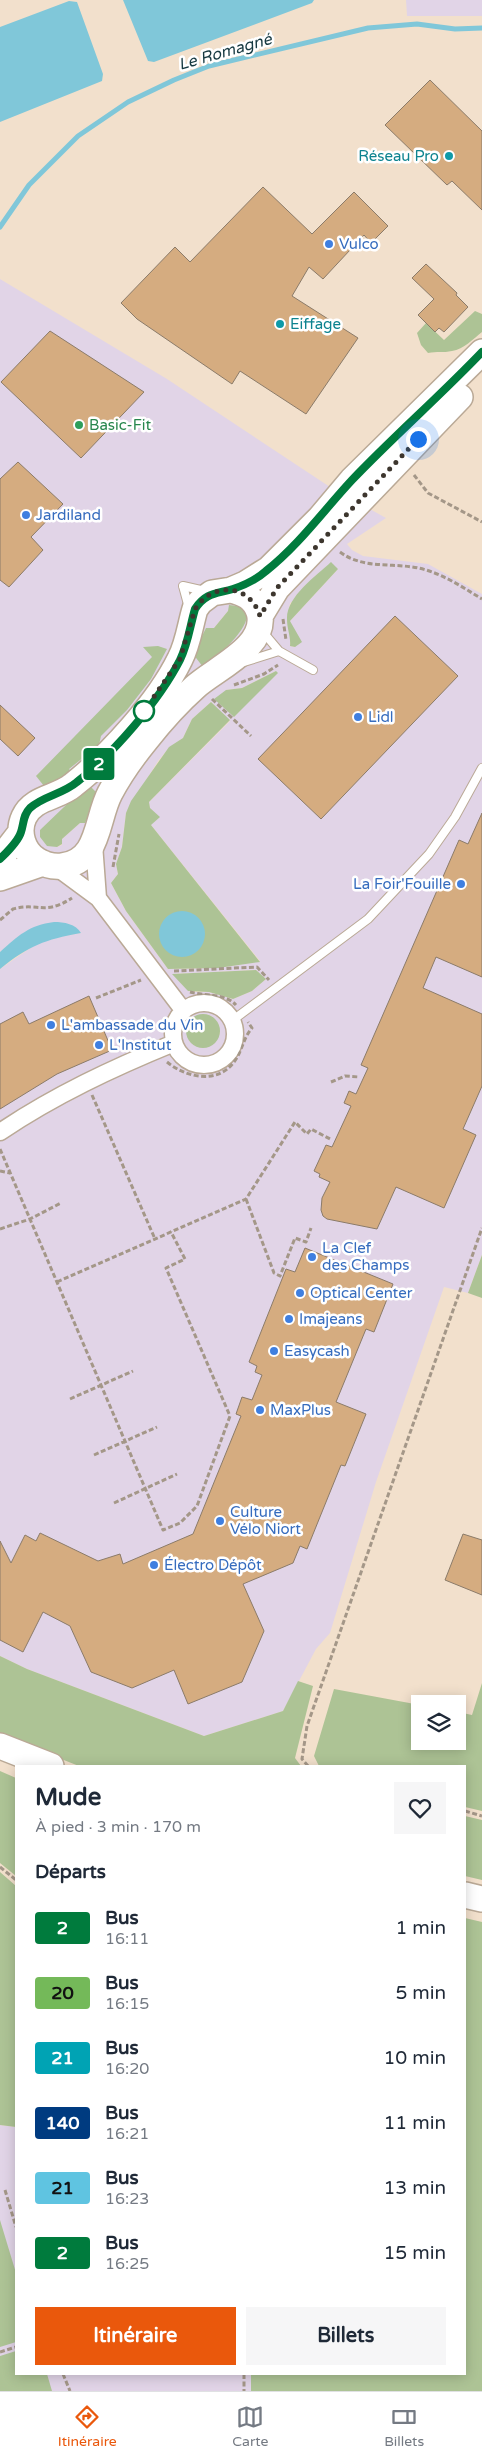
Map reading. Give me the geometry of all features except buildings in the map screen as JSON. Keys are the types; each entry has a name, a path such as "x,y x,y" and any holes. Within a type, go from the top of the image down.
{"main road":[{"path":"0,859 21,832 24,817 29,809 43,799 68,790 94,769 116,747 174,670 186,644 191,621 200,602 222,591 245,584 269,569 320,518 352,480 482,352"},
{"path":"0,878 49,865 68,866 80,861 89,853 94,844 100,818 109,794 125,767 168,714 219,683 252,644 260,622 277,588 482,375"},
{"path":"222,591 241,592 254,602 260,622"},
{"path":"21,832 27,852 49,865"},
{"path":"0,1746 48,1765"},
{"path":"0,1758 18,1765"},
{"path":"466,1895 482,1899"},
{"path":"466,1906 482,1910"}],"street":[{"path":"94,844 98,898"},
{"path":"49,865 98,898 183,1010"},
{"path":"209,1003 218,1006 231,1019 235,1033 232,1047 227,1054 214,1063 192,1062 181,1055 174,1043 174,1026 183,1010 191,1005 209,1003"},
{"path":"0,1132 43,1104 86,1081 174,1043"}],"lane":[{"path":"260,622 279,651 313,670"},
{"path":"219,683 279,651"},
{"path":"231,1019 238,1017 368,919 428,854 455,817 482,768"}],"path":[{"path":"409,466 428,493 482,522"},
{"path":"326,537 351,560 365,564 399,564 427,570 482,598"},
{"path":"251,736 209,697 219,683 239,684 278,665"},
{"path":"0,920 13,909 56,908 75,896"},
{"path":"96,998 168,972 257,967 269,980 263,985"},
{"path":"232,1001 238,1000"},
{"path":"331,1082 345,1076 359,1077"},
{"path":"86,1081 155,1239"},
{"path":"57,1282 246,1199 295,1122 304,1133 310,1132 311,1129 332,1140"},
{"path":"0,1149 163,1530 180,1523 198,1506 230,1416 166,1268 185,1259 171,1232"},
{"path":"0,1171 10,1173"},
{"path":"246,1199 274,1273 280,1276 295,1238 306,1242 311,1228"},
{"path":"0,1229 30,1219 61,1203"},
{"path":"307,1765 302,1759 307,1726 482,1228"},
{"path":"70,1399 133,1371"},
{"path":"94,1455 157,1427"},
{"path":"114,1503 177,1474"},
{"path":"466,1811 482,1816"},
{"path":"0,1867 15,1879"},
{"path":"5,2190 15,2224"},
{"path":"0,2352 15,2347"},
{"path":"62,2375 70,2391"},
{"path":"244,2375 244,2391"}],"shaded area":[{"path":"406,0 482,0 482,16 407,16"},
{"path":"0,279 167,379 330,487 386,518 347,544 352,550 363,556 428,564 482,594 482,1255 468,1293 444,1287 376,1482 330,1633 316,1649 283,1711 204,1736 27,1669 0,1656 0,969 39,942 81,933 14,940 0,952","holes":["338,569 290,621 295,647 290,646 291,634 287,620 290,603","228,611 203,667 214,628","276,671 234,717 226,690 242,688","211,702 230,721 149,802 151,825 260,961 218,968 168,969 126,911 111,883 118,874 116,864 122,847 126,813 158,761 169,748 183,738 192,719","99,795 80,823 62,839 62,845 57,847 40,831","256,970 266,979 252,991 233,999 209,992 190,992 173,974","203,1014 209,1015 218,1023 220,1034 198,1047 189,1041 189,1021"]},
{"path":"0,2125 15,2127 15,2375 251,2375 251,2391 0,2391"}],"green space":[{"path":"475,311 482,314 482,332 464,346 452,351 428,353 421,345 417,333 426,323 444,340"},
{"path":"331,562 338,569 290,621 302,642 295,647 290,646 287,619 291,603 310,580"},
{"path":"229,605 242,608 247,615 245,624 239,634 203,667 193,654 206,628 214,628 228,611"},
{"path":"158,646 167,649 151,679 127,710 101,736 99,745 69,769 75,776 44,786 36,776 152,657 143,647"},
{"path":"276,671 278,673 234,717 214,699 226,690 242,688"},
{"path":"211,702 230,720 149,802 150,808 160,817 151,825 260,962 218,968 168,969 126,911 111,883 118,874 116,864 122,847 126,813 131,801 169,747 183,738 192,719"},
{"path":"88,784 99,795 85,823 80,823 62,839 62,844 57,847 47,846 40,837 40,830"},
{"path":"256,970 266,979 252,991 233,999 209,992 188,991 172,974"},
{"path":"203,1014 215,1019 220,1031 215,1043 203,1048 191,1043 186,1031 191,1019"},
{"path":"482,1255 482,1298 468,1293"},
{"path":"0,1656 27,1669 204,1736 283,1711 298,1681 313,1686 295,1758 300,1765 76,1765 0,1735"},
{"path":"482,1683 482,1811 466,1807 466,1765 318,1765 314,1756 334,1689 411,1703 411,1750 466,1750 466,1714 472,1715"},
{"path":"0,1771 15,1778 15,1875 0,1863"},
{"path":"466,1816 482,1820 482,1880 466,1876"},
{"path":"0,1872 15,1885 15,2127 0,2125"},
{"path":"466,1918 482,1922 482,2391 251,2391 251,2375 466,2375"},
{"path":"0,2220 15,2270 15,2342 0,2347"},
{"path":"15,2351 15,2375 47,2375 52,2391 0,2391 0,2356"}],"water":[{"path":"123,0 314,0 312,3 154,62 148,61"},
{"path":"69,1 77,2 103,74 102,81 0,122 0,27"},
{"path":"178,911 186,911 195,915 201,921 205,934 201,947 195,953 186,957 178,957 169,953 163,947 159,938 159,930 163,921 169,915"},
{"path":"45,923 69,924 76,927 81,933 47,941 29,949 0,969 0,952 6,946 18,936 31,929"}],"waterway":[{"name":"Le Romagné","path":"0,227 29,185 78,136 128,102 174,80 209,66 368,28 417,24 455,29 482,28"}],"bus line":[{"name":"2","path":"0,859 21,832 21,825 29,809 43,799 68,790 94,769 116,747 148,706 180,659 195,609 200,602 212,593 231,590 245,584 269,569 320,518 352,480 405,426 482,352"}],"place":[{"name":"Réseau Pro","path":"449,156"},
{"name":"Vulco","path":"329,244"},
{"name":"Eiffage","path":"280,324"},
{"name":"Basic-Fit","path":"79,425"},
{"name":"Jardiland","path":"26,515"},
{"name":"Lidl","path":"358,717"},
{"name":"La Foir'Fouille","path":"461,884"},
{"name":"L'ambassade du Vin","path":"51,1025"},
{"name":"L'Institut","path":"99,1045"},
{"name":"La Clef des Champs","path":"312,1257"},
{"name":"Optical Center","path":"300,1293"},
{"name":"Imajeans","path":"289,1319"},
{"name":"Easycash","path":"274,1351"},
{"name":"MaxPlus","path":"260,1410"},
{"name":"Culture Vélo Niort","path":"220,1521"},
{"name":"Électro Dépôt","path":"154,1565"}],"route":[{"path":"144,711 180,659 195,609 205,597 221,591 241,592 254,602 260,616 277,588 418,439"}]}
